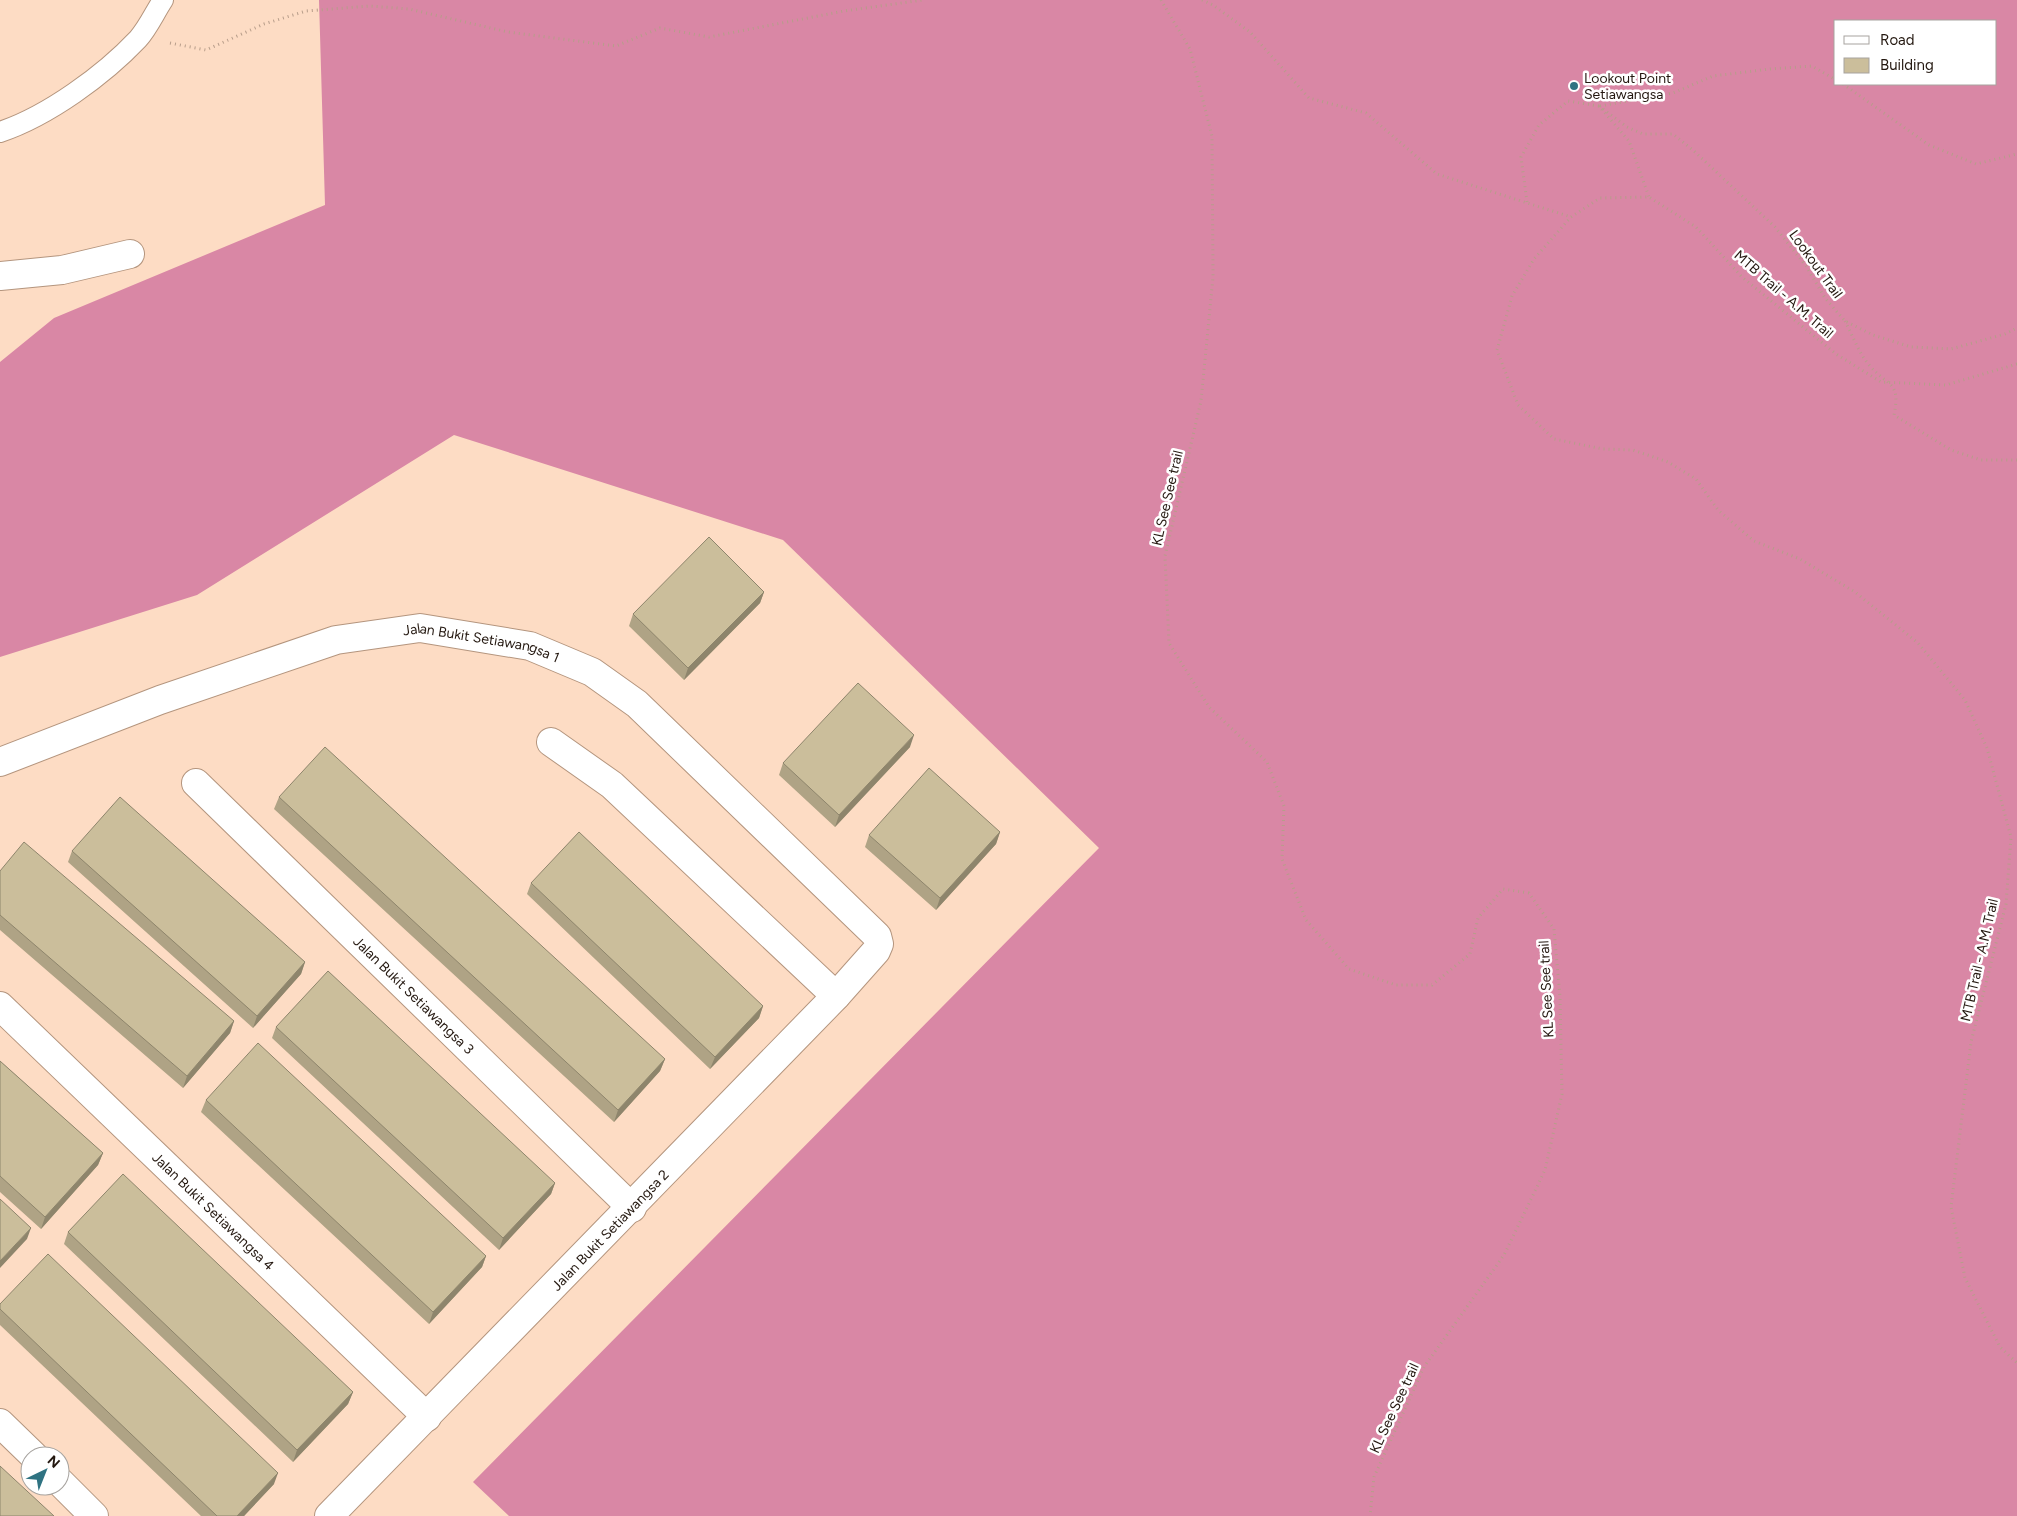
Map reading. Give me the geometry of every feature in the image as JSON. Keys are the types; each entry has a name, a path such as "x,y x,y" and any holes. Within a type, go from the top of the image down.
{"street":[{"path":"0,276 62,270 130,254"},
{"name":"Jalan Bukit Setiawangsa 1","path":"0,762 160,700 336,640 420,628 530,646 592,672 637,704 877,936"},
{"path":"551,742 612,784 836,996"},
{"name":"Jalan Bukit Setiawangsa 3","path":"196,783 632,1208"},
{"name":"Jalan Bukit Setiawangsa 2","path":"329,1516 632,1208 836,996 876,951 879,944 877,936"},
{"name":"Jalan Bukit Setiawangsa 4","path":"0,1006 427,1417"},
{"path":"0,1423 24,1446"},
{"path":"70,1492 94,1516"}],"lane":[{"path":"0,132 22,125 95,80 140,37 163,0"}],"path":[{"path":"140,37 206,50 264,24 306,11 370,6 409,9 508,32 616,46 660,28 709,37 844,11 923,0"},
{"name":"KL See See trail","path":"1161,0 1190,49 1212,136 1213,277 1201,401 1165,556 1170,643 1209,707 1267,762 1284,806 1282,859 1306,920 1349,969 1396,985 1432,985 1470,954 1478,918 1503,889 1529,893 1554,929 1560,997 1562,1094 1545,1170 1504,1255 1424,1367 1374,1477 1370,1516"},
{"path":"1202,0 1213,5 1250,32 1309,98 1366,113 1438,174 1571,217"},
{"path":"1527,202 1521,157 1539,125 1568,100 1599,106 1673,93 1713,76 1770,69 1812,66 1834,79"},
{"path":"1844,85 1929,145 1976,164 2017,154"},
{"path":"1599,106 1629,141 1649,197"},
{"name":"Lookout Trail","path":"1599,106 1627,127 1643,134 1673,134 1694,151 1775,227 1806,266 1825,298 1844,321 1872,335 1910,347 1951,350 2005,334 2017,328"},
{"name":"MTB Trail - A.M. Trail","path":"2017,364 1946,385 1881,382 1836,354 1742,277 1696,227 1649,197 1600,198 1571,217 1534,259 1512,296 1497,350 1518,405 1554,439 1603,449 1633,450 1668,462 1696,479 1718,510 1754,541 1800,559 1855,592 1918,642 1965,700 1987,748 2010,838 2006,904 1971,1042 1951,1207 1965,1278 2000,1347 2017,1363"},
{"path":"1844,321 1870,366 1890,383 1898,399 1894,415 1951,450 1981,460 2017,460"}],"shaded area":[{"path":"319,0 2017,0 2017,1516 509,1516 473,1482 1099,848 783,540 454,435 197,595 0,657 0,362 54,318 325,205"}],"building":[{"path":"709,537 764,592 688,668 633,614"},
{"path":"858,683 914,735 839,815 783,763"},
{"path":"325,747 665,1059 618,1110 279,797"},
{"path":"929,768 1000,832 940,898 869,835"},
{"path":"120,797 305,962 257,1016 72,851"},
{"path":"579,832 763,1006 715,1057 531,883"},
{"path":"24,842 234,1021 187,1076 0,915 0,871"},
{"path":"328,971 555,1183 503,1238 276,1027"},
{"path":"258,1043 486,1256 433,1312 206,1100"},
{"path":"0,1061 103,1153 45,1217 0,1176"},
{"path":"123,1174 353,1392 297,1450 68,1232"},
{"path":"0,1199 31,1228 0,1261"},
{"path":"48,1254 278,1473 237,1516 217,1516 0,1309 0,1304"},
{"path":"0,1466 20,1485 20,1496 32,1496 54,1516 0,1516"}],"place":[{"name":"Lookout Point Setiawangsa","path":"1574,86"}]}
